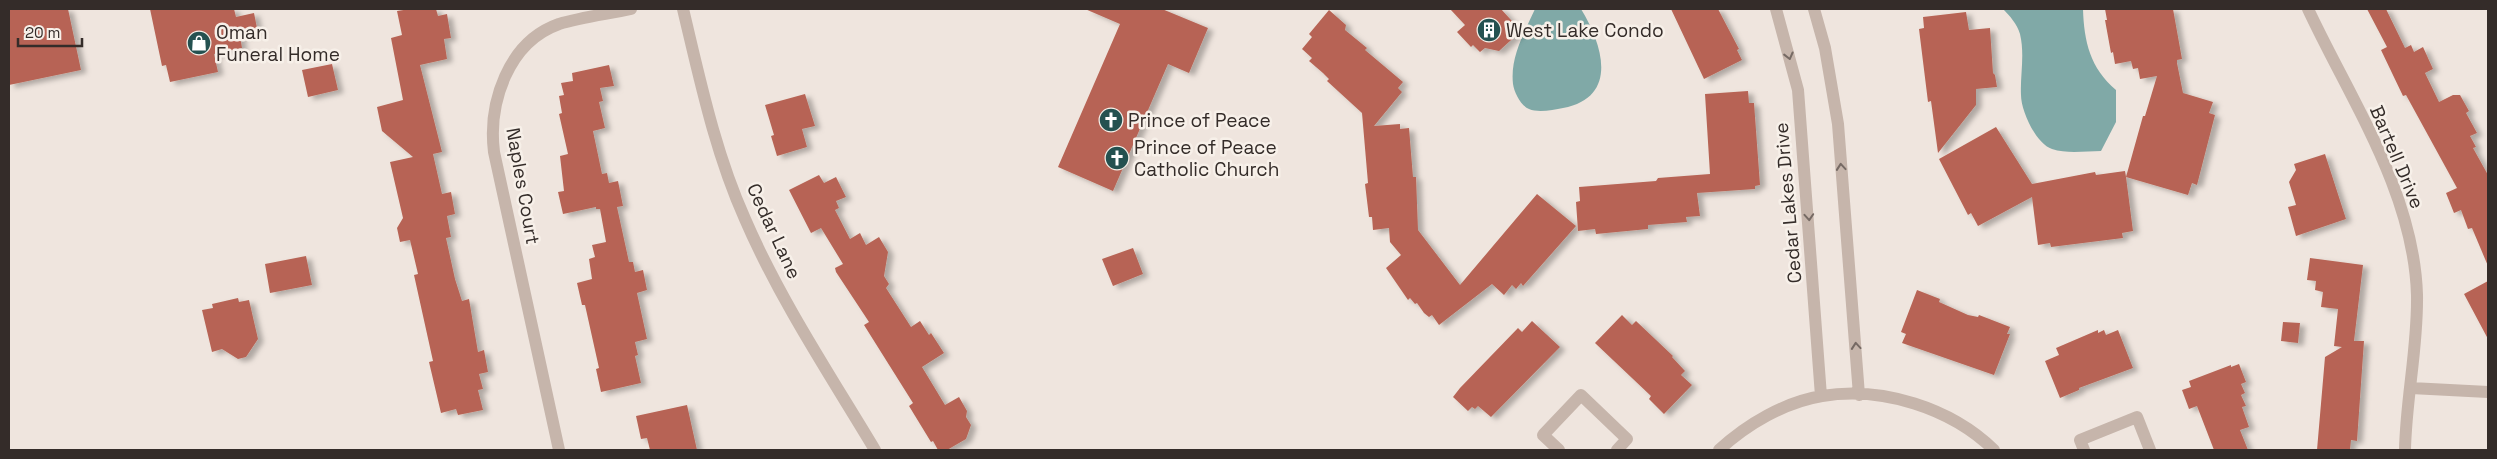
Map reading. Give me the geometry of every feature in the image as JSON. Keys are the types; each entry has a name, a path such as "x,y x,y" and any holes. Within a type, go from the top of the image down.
{"street":[{"name":"Naples Court","path":"559,450 494,152 492,133 494,104 509,69 527,46 541,34 559,24 631,9"},
{"name":"Cedar Lane","path":"683,9 704,98 719,148 745,220 776,284 875,450"},
{"name":"Cedar Lakes Drive","path":"1776,9 1798,90 1821,396"},
{"path":"1814,9 1825,48 1838,124 1859,395"},
{"name":"Bartell Drive","path":"2308,9 2380,153 2405,223 2413,259 2417,294 2405,450"},
{"path":"2410,388 2488,392"},
{"path":"1559,450 1543,435 1581,395 1627,439 1617,450"},
{"path":"1719,450 1732,438 1768,415 1821,396 1859,395 1893,398 1938,412 1960,423 1994,450"},
{"path":"2084,450 2080,440 2136,418 2150,450"}],"water":[{"path":"1535,9 1581,9 1589,23 1600,53 1601,68 1599,81 1593,93 1581,102 1563,108 1537,111 1526,107 1516,95 1513,84 1514,64 1522,36"},
{"path":"2003,9 2083,9 2087,43 2094,63 2107,82 2116,90 2116,122 2101,151 2058,151 2046,146 2035,134 2030,126 2022,102 2022,50 2020,34 2013,20"}],"building":[{"path":"9,9 68,9 81,70 9,85"},
{"name":"Oman Funeral Home","path":"150,9 234,9 236,17 254,13 258,33 240,36 242,48 214,54 218,72 170,82 166,65 162,66"},
{"path":"436,9 438,16 447,14 451,38 444,39 447,59 420,65 442,152 433,154 442,194 451,192 455,214 447,216 451,237 446,238 455,279 462,301 469,299 478,352 484,350 488,372 479,374 483,389 478,390 483,410 458,415 456,409 441,413 429,362 433,361 414,275 418,274 410,240 400,242 397,228 403,218 390,162 413,157 382,131 377,107 403,100 391,38 402,35 397,11"},
{"name":"Prince of Peace","path":"1085,9 1162,9 1208,28 1189,73 1168,64 1113,191 1058,167 1120,24"},
{"name":"West Lake Condo","path":"1450,9 1501,9 1521,31 1499,51 1485,48 1480,52 1473,45 1471,47 1457,32 1465,25"},
{"path":"1671,9 1718,9 1739,49 1737,50 1742,60 1704,79"},
{"path":"2105,9 2173,9 2182,59 2177,60 2177,63 2183,93 2213,102 2209,113 2215,115 2197,185 2192,183 2188,195 2126,177 2143,116 2145,116 2157,76 2140,79 2138,68 2133,69 2131,61 2115,64 2105,20 2107,20"},
{"path":"2367,9 2386,9 2405,48 2411,45 2414,52 2423,47 2433,69 2425,73 2439,102 2453,95 2460,95 2469,111 2466,113 2477,133 2470,136 2476,147 2473,148 2488,175 2488,266 2472,228 2468,229 2461,210 2454,213 2446,193 2457,188 2406,95 2403,96 2381,50 2387,47"},
{"path":"1329,10 1346,25 1345,30 1367,48 1365,50 1403,82 1398,88 1402,92 1374,126 1400,124 1400,129 1409,128 1413,177 1416,177 1418,230 1460,285 1537,194 1576,226 1523,286 1521,283 1516,289 1512,285 1504,295 1492,284 1439,325 1432,315 1429,317 1417,303 1415,304 1410,298 1408,300 1386,268 1401,255 1390,242 1389,228 1373,230 1372,217 1369,217 1365,184 1368,183 1362,113 1327,81 1329,79 1309,61 1312,58 1302,49 1312,37 1309,34"},
{"path":"1966,12 1969,30 1990,28 1993,73 1997,87 1976,89 1976,105 1938,153 1931,101 1928,102 1919,29 1924,28 1923,17"},
{"path":"332,64 338,90 308,97 302,70"},
{"path":"609,65 614,86 600,88 603,101 599,102 605,128 593,131 602,174 607,173 609,183 618,181 623,206 617,207 629,262 633,262 635,272 643,270 647,290 637,293 647,339 635,342 638,355 635,356 641,383 601,392 596,369 599,368 585,305 582,305 577,283 592,279 589,259 595,257 592,245 606,242 600,209 596,209 596,207 563,214 558,192 564,191 560,156 568,154 559,114 562,113 559,96 564,95 561,83 573,81 572,73"},
{"path":"1748,91 1749,103 1754,103 1760,185 1755,186 1755,189 1697,193 1700,216 1686,217 1687,222 1648,225 1648,229 1596,234 1595,229 1578,231 1576,202 1580,201 1579,187 1656,181 1658,178 1710,174 1705,94"},
{"path":"805,94 815,126 802,129 807,147 777,156 771,136 774,135 765,105"},
{"path":"1996,127 2032,184 2095,172 2096,175 2125,171 2133,231 2122,233 2123,238 2051,247 2050,243 2038,245 2032,197 1978,226 1971,213 1968,215 1939,159"},
{"path":"2325,154 2346,219 2296,236 2288,207 2296,205 2289,182 2296,170 2294,164"},
{"path":"819,175 824,183 836,177 846,197 836,201 839,208 835,210 850,239 860,233 866,245 879,237 888,252 884,276 889,284 886,288 911,327 920,321 929,335 931,333 944,353 922,367 945,405 959,397 967,411 966,417 971,425 966,439 947,450 938,450 933,441 931,442 909,406 913,403 864,325 869,322 836,272 835,268 843,264 821,228 811,233 789,190"},
{"path":"1133,248 1143,274 1113,286 1102,259"},
{"path":"306,256 312,285 270,293 265,264"},
{"path":"2310,258 2363,265 2354,341 2364,341 2357,441 2351,440 2350,450 2317,450 2325,357 2342,347 2334,346 2338,309 2321,307 2323,292 2315,290 2316,281 2307,280"},
{"path":"2488,281 2488,339 2464,294"},
{"path":"1917,290 1940,299 1939,302 1968,315 1978,317 1979,315 2010,327 2007,334 2010,334 1994,375 1902,343 1906,334 1901,332"},
{"path":"238,298 239,302 249,300 258,339 246,357 238,359 222,349 212,352 202,310 213,308 212,304"},
{"path":"1622,315 1632,325 1636,321 1673,356 1685,371 1681,375 1692,385 1664,414 1649,399 1651,396 1595,343"},
{"path":"1532,321 1560,347 1491,417 1478,406 1475,409 1472,407 1468,411 1453,397 1518,328 1522,332"},
{"path":"2283,322 2300,323 2298,343 2281,341"},
{"path":"2098,330 2098,333 2104,330 2106,335 2118,330 2133,368 2079,388 2079,390 2060,398 2045,361 2059,355 2056,348"},
{"path":"2239,364 2246,382 2241,384 2245,393 2241,395 2246,406 2242,407 2249,427 2240,430 2248,450 2214,450 2197,406 2189,409 2182,390 2191,387 2189,381 2231,365 2231,367"},
{"path":"687,405 697,450 650,450 647,438 641,439 636,416"}],"place":[{"name":"West Lake Condo","path":"1489,30"},
{"name":"Oman Funeral Home","path":"199,43"},
{"name":"Prince of Peace","path":"1111,120"},
{"name":"Prince of Peace Catholic Church","path":"1117,158"}]}
